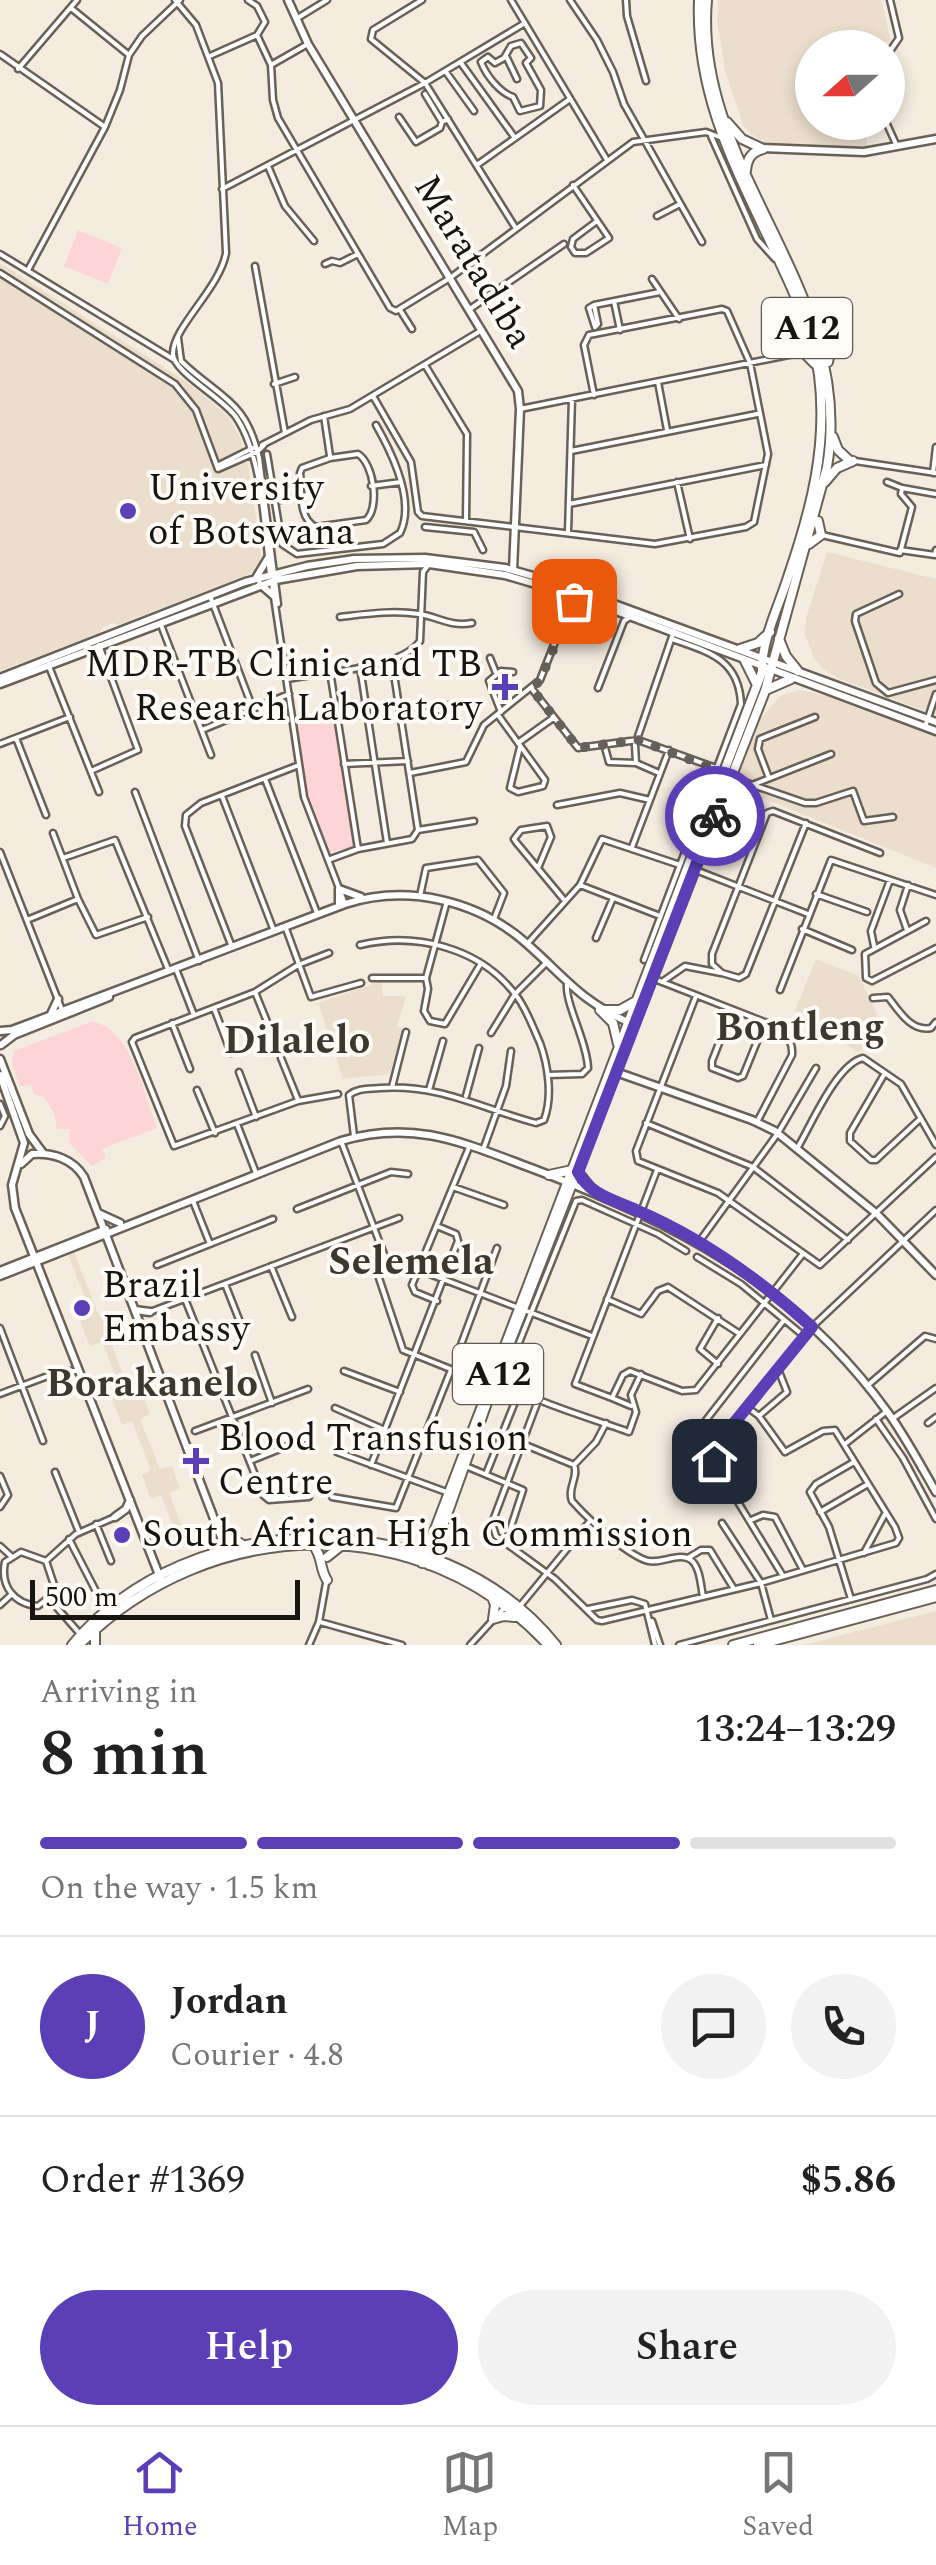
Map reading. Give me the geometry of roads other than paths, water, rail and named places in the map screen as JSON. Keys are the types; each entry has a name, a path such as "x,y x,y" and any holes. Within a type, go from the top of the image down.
{"main road":[{"name":"A12","path":"699,0 701,54 712,112 811,326"},
{"name":"A12","path":"612,1071 618,1045 632,1024 636,1001 687,867 761,688 772,626 806,530 831,433 827,365 732,140 711,73 707,0"},
{"path":"708,133 712,112"},
{"path":"724,118 738,136 763,149"},
{"path":"746,172 748,158 763,149"},
{"path":"811,326 804,352 813,358 820,376"},
{"path":"811,326 831,348 827,365"},
{"name":"A12","path":"767,665 779,639 805,548 806,530 824,484 819,349"},
{"path":"824,484 837,468 852,461 838,450 831,433"},
{"path":"805,548 821,534 816,512"},
{"path":"740,649 761,641 772,626"},
{"path":"779,639 798,671"},
{"path":"745,661 761,688 791,679"},
{"name":"A12","path":"461,1464 525,1311 612,1071 652,978 687,867"},
{"path":"600,1010 620,1010 636,1001"},
{"path":"600,1010 613,1023 618,1045"},
{"path":"575,1171 591,1191 565,1195 552,1176 575,1171"},
{"name":"A12","path":"427,1561 488,1384 525,1311"},
{"path":"218,1525 228,1538 246,1544"},
{"path":"84,1642 118,1602 160,1578 246,1544 287,1538 418,1552 432,1544 441,1564"},
{"path":"226,1551 327,1541 441,1564 473,1578 556,1645"},
{"path":"313,1544 320,1552 326,1580"},
{"path":"327,1557 342,1546"},
{"path":"403,1549 510,1605"},
{"path":"84,1642 160,1578"},
{"path":"733,1645 936,1590"},
{"path":"491,1596 494,1619 522,1616 548,1645"},
{"path":"758,1645 936,1598"}],"street":[{"path":"18,69 77,0"},
{"path":"210,56 256,35 265,22 259,8 248,0"},
{"name":"Maratadiba","path":"288,0 308,44 516,385 520,409 516,573"},
{"path":"296,19 327,0"},
{"path":"422,0 376,28 370,36 426,84 445,120"},
{"path":"570,0 614,72 624,104 702,242"},
{"path":"626,0 646,81"},
{"path":"890,0 897,30"},
{"path":"28,270 105,128 129,56 142,36 178,1 193,20 210,56 219,92 224,263 178,338 173,359"},
{"path":"512,1 606,160"},
{"path":"70,8 129,56"},
{"path":"222,189 426,84 525,23"},
{"path":"256,35 271,65 276,113 390,308 400,310 450,278 606,160 643,139 708,133 763,149 864,152 936,138"},
{"path":"521,43 528,52 541,90 542,101 537,107 520,110 513,97 504,94 487,75 481,62 488,57 495,63 506,56 512,46 521,43"},
{"path":"271,65 308,44"},
{"path":"528,52 539,46"},
{"path":"0,54 105,128"},
{"path":"512,68 543,54"},
{"path":"506,56 517,79"},
{"path":"461,62 515,138"},
{"path":"446,72 474,111"},
{"path":"425,94 477,165 515,227"},
{"path":"477,165 570,98"},
{"path":"399,118 416,142 440,128 445,120"},
{"path":"708,133 763,248 784,271"},
{"path":"894,140 898,148"},
{"path":"268,166 286,206 314,242"},
{"path":"573,185 609,238 586,253 575,252 570,244 573,238 597,221"},
{"path":"657,216 680,204"},
{"path":"757,212 763,248"},
{"path":"470,309 564,244"},
{"path":"0,254 173,359 181,371 229,407 254,450"},
{"path":"325,264 340,263 358,254"},
{"path":"254,266 285,433"},
{"path":"0,273 175,384 196,410 217,468 285,433 350,409 482,330"},
{"path":"652,280 679,319"},
{"path":"594,305 660,292"},
{"path":"614,301 620,330"},
{"path":"400,310 412,329"},
{"path":"373,396 411,462 419,514 646,544 690,539 754,522 768,465 750,363 726,310 585,339 594,395"},
{"path":"178,338 181,362 232,402 244,417 254,450 305,801 342,905"},
{"path":"520,409 819,349"},
{"path":"425,365 467,434 466,521"},
{"path":"274,384 294,377"},
{"path":"658,382 667,430"},
{"path":"568,532 572,399"},
{"path":"571,451 759,414"},
{"path":"324,416 330,458"},
{"path":"267,454 280,541 295,554 383,544 396,538 404,522 398,463 376,425"},
{"path":"825,456 934,473 936,447"},
{"path":"362,455 371,486 375,509 370,518 316,527 304,517 302,468 330,458 362,455"},
{"path":"570,504 768,465"},
{"path":"371,486 401,482"},
{"path":"677,482 690,539"},
{"path":"887,482 936,494"},
{"path":"900,550 912,506 901,494 902,488"},
{"path":"274,501 302,496"},
{"path":"444,519 444,530"},
{"path":"425,527 474,532 483,550"},
{"path":"806,530 891,551 935,554 936,550"},
{"path":"270,558 291,573 417,564 516,573 740,649 791,679 930,723"},
{"path":"258,582 270,558"},
{"path":"0,681 273,577 390,558 504,568 632,616 719,659 737,679 741,704 726,773 687,867 660,916 644,960"},
{"path":"504,568 514,560"},
{"path":"417,564 423,572"},
{"path":"287,679 392,661 418,645 423,572 429,564"},
{"path":"276,593 291,573"},
{"path":"258,582 276,593"},
{"path":"410,773 464,764 484,725 540,680 570,604 568,594"},
{"path":"899,594 856,614 876,682 888,693 936,680"},
{"path":"570,604 581,598"},
{"path":"211,599 253,709"},
{"path":"340,617 390,612 422,614 445,624 472,623"},
{"path":"620,612 624,622"},
{"path":"598,688 624,622 632,616"},
{"path":"159,619 212,755"},
{"path":"673,635 745,661 798,671 930,723 936,731"},
{"path":"636,763 634,748 673,635"},
{"path":"90,771 138,750 99,642"},
{"path":"490,658 496,673"},
{"path":"328,860 358,849 412,839 418,830 392,661"},
{"path":"48,662 99,792"},
{"path":"360,666 387,843"},
{"path":"330,671 358,849"},
{"path":"496,673 513,672"},
{"path":"496,673 489,684 500,714 519,745 545,780 543,786 518,792 510,788 519,745 553,718"},
{"path":"532,689 578,748 638,740 812,804 851,791 857,796 865,822 894,817"},
{"path":"202,730 290,694"},
{"path":"930,723 936,694"},
{"path":"401,716 449,705"},
{"path":"770,778 758,749 760,739 815,717"},
{"path":"0,744 70,718"},
{"path":"16,738 46,814"},
{"path":"604,744 609,762 636,763 660,774"},
{"path":"632,846 669,750"},
{"path":"752,785 831,754"},
{"path":"344,764 408,761"},
{"path":"232,947 184,822 191,808 299,765"},
{"path":"265,779 318,913"},
{"path":"135,792 198,961"},
{"path":"557,805 620,792 650,800"},
{"path":"222,796 274,931"},
{"path":"722,973 711,959 767,813 773,811 880,853"},
{"path":"418,830 474,821"},
{"path":"662,982 685,966 739,978 746,974 806,824"},
{"path":"538,868 551,837 547,826 521,830 514,838 565,902"},
{"path":"53,833 78,899 98,936 148,917"},
{"path":"63,858 115,840 194,1015"},
{"path":"527,944 580,884 600,840 632,846 808,914"},
{"path":"0,852 63,1013"},
{"path":"420,896 426,868 478,860 504,893 494,919"},
{"path":"780,990 831,860 936,895"},
{"path":"875,948 871,931 890,880"},
{"path":"580,884 660,916"},
{"path":"908,885 900,910 908,930"},
{"path":"339,890 368,897 420,896 447,901 494,919 600,1010 632,1024"},
{"path":"816,894 867,912"},
{"path":"1,1046 14,1035 63,1013 368,897"},
{"path":"596,938 613,898"},
{"path":"27,920 78,899"},
{"path":"447,901 426,978 425,1014 430,1020 444,1025 480,964"},
{"path":"926,920 863,958 868,980 936,948"},
{"path":"285,926 314,998 361,983"},
{"path":"802,930 852,950"},
{"path":"354,1137 349,1095 358,1090 429,1090 498,1108 531,1122 540,1122 548,1107 548,1075 538,1040 515,994 480,964 435,943 386,940 360,946"},
{"path":"329,954 298,965 254,992 132,1042 170,1140 177,1146 298,1101 338,1094"},
{"path":"491,1033 515,994 546,963"},
{"path":"372,978 426,978"},
{"path":"652,978 786,1034 793,1046 792,1056 757,1122"},
{"path":"548,1075 582,1074 588,1068 582,1032 566,993 567,984"},
{"path":"254,992 272,1034"},
{"path":"696,996 646,1123 636,1156 638,1162 729,1199 802,1255 823,1264 936,1157"},
{"path":"873,998 888,997 900,1014 922,1029 936,1022"},
{"path":"50,1015 58,999"},
{"path":"214,1008 232,1053"},
{"path":"732,1010 712,1065 714,1070 732,1077 745,1074 765,1022"},
{"path":"1,1046 0,1032 63,1013"},
{"path":"172,1024 190,1069"},
{"path":"392,1087 406,1032"},
{"path":"429,1090 443,1042"},
{"path":"466,1098 480,1048"},
{"path":"483,1150 506,1086 511,1051"},
{"path":"281,1058 298,1101"},
{"path":"796,1148 849,1064 864,1058 901,1084 936,1145"},
{"path":"0,1060 34,1143 44,1154"},
{"path":"699,1242 778,1133 816,1068"},
{"path":"612,1071 661,1086 778,1133 877,1214 935,1270"},
{"path":"239,1072 256,1117"},
{"path":"885,1072 850,1133 850,1142 876,1160 920,1119"},
{"path":"0,1075 23,1139 12,1197 160,1578"},
{"path":"198,1090 215,1133"},
{"path":"0,1104 5,1116 0,1126"},
{"path":"646,1123 754,1167 848,1241"},
{"path":"237,1124 256,1173"},
{"path":"0,1274 341,1141 379,1132 413,1131 470,1145 641,1212 699,1242 772,1291 867,1386 936,1492"},
{"path":"341,1141 387,1262"},
{"path":"436,1301 413,1290 470,1145"},
{"path":"20,1165 32,1154 44,1154 78,1168 226,1551"},
{"path":"633,1407 575,1384 657,1170"},
{"path":"297,1209 391,1172 408,1174"},
{"path":"454,1187 504,1205"},
{"path":"192,1198 210,1244"},
{"path":"641,1374 631,1394 636,1416 629,1432 539,1398 504,1380 525,1311 576,1201 582,1200 636,1223 686,1251"},
{"path":"783,1576 714,1461 714,1449 812,1327 936,1210"},
{"path":"97,1212 120,1224"},
{"path":"156,1264 273,1218"},
{"path":"140,1324 150,1312 399,1218"},
{"path":"104,1232 134,1221"},
{"path":"372,1465 458,1237 437,1226"},
{"path":"460,1350 497,1248"},
{"path":"612,1398 622,1375 632,1372 691,1392 699,1388 802,1255"},
{"path":"697,1257 726,1274 804,1336"},
{"path":"0,1274 36,1260"},
{"path":"25,1266 42,1278"},
{"path":"271,1266 292,1317"},
{"path":"419,1270 592,1336"},
{"path":"379,1278 403,1350 488,1384"},
{"path":"225,1284 244,1332"},
{"path":"607,1299 641,1314 660,1289 668,1287 740,1334"},
{"path":"185,1299 266,1498 309,1497"},
{"path":"134,1309 150,1312"},
{"path":"718,1318 700,1349 718,1364"},
{"path":"696,1433 784,1320"},
{"path":"1,1331 44,1441"},
{"path":"867,1386 925,1336 929,1334 936,1340"},
{"path":"255,1355 272,1402"},
{"path":"0,1394 61,1371 74,1356"},
{"path":"759,1416 787,1392 778,1369"},
{"path":"332,1497 394,1509 398,1506 451,1370"},
{"path":"61,1371 79,1371"},
{"path":"344,1371 400,1392"},
{"path":"892,1419 936,1388"},
{"path":"182,1430 195,1431 308,1389"},
{"path":"539,1398 492,1525 496,1536 602,1621 891,1546 899,1538 834,1430 785,1452 759,1416 747,1408"},
{"path":"486,1474 515,1402"},
{"path":"335,1408 385,1430"},
{"path":"844,1444 886,1411"},
{"path":"928,1423 936,1417"},
{"path":"876,1419 903,1458 936,1519"},
{"path":"606,1423 575,1467 571,1498 591,1520 649,1562 688,1558 701,1550 710,1550 734,1589"},
{"path":"187,1442 195,1431"},
{"path":"724,1436 746,1472 745,1482 732,1490"},
{"path":"250,1461 310,1437"},
{"path":"523,1444 575,1467"},
{"path":"337,1452 450,1494"},
{"path":"851,1599 829,1526 811,1497 813,1486 854,1462"},
{"path":"461,1464 524,1492 506,1543"},
{"path":"55,1472 80,1532"},
{"path":"0,1476 8,1498 0,1507"},
{"path":"820,1512 870,1484"},
{"path":"46,1561 69,1539 115,1516 130,1500"},
{"path":"864,1553 886,1511"},
{"path":"115,1516 128,1514 137,1518"},
{"path":"750,1521 763,1515 775,1516 803,1570"},
{"path":"522,1616 529,1598 591,1520"},
{"path":"96,1524 111,1561"},
{"path":"722,1524 761,1582 771,1620"},
{"path":"69,1539 102,1601"},
{"path":"309,1645 319,1622 327,1541"},
{"path":"0,1546 11,1556"},
{"path":"21,1552 46,1561 54,1585 50,1600 38,1606 27,1605 6,1587 4,1562 21,1552"},
{"path":"688,1558 697,1570 703,1596"},
{"path":"679,1645 936,1574"},
{"path":"0,1606 12,1594"},
{"path":"470,1645 510,1605 529,1598"},
{"path":"50,1600 84,1642"},
{"path":"586,1609 632,1600 645,1604 656,1645"},
{"path":"319,1622 402,1645"}],"place":[{"name":"University of Botswana","path":"128,511"},
{"name":"MDR-TB Clinic and TB Research Laboratory","path":"505,687"},
{"name":"Brazil Embassy","path":"82,1308"},
{"name":"Blood Transfusion Centre","path":"196,1461"},
{"name":"South African High Commission","path":"122,1535"}],"district":[{"name":"Bontleng","path":"800,1028"},
{"name":"Dilalelo","path":"297,1041"},
{"name":"Selemela","path":"411,1262"},
{"name":"Borakanelo","path":"152,1384"}]}
